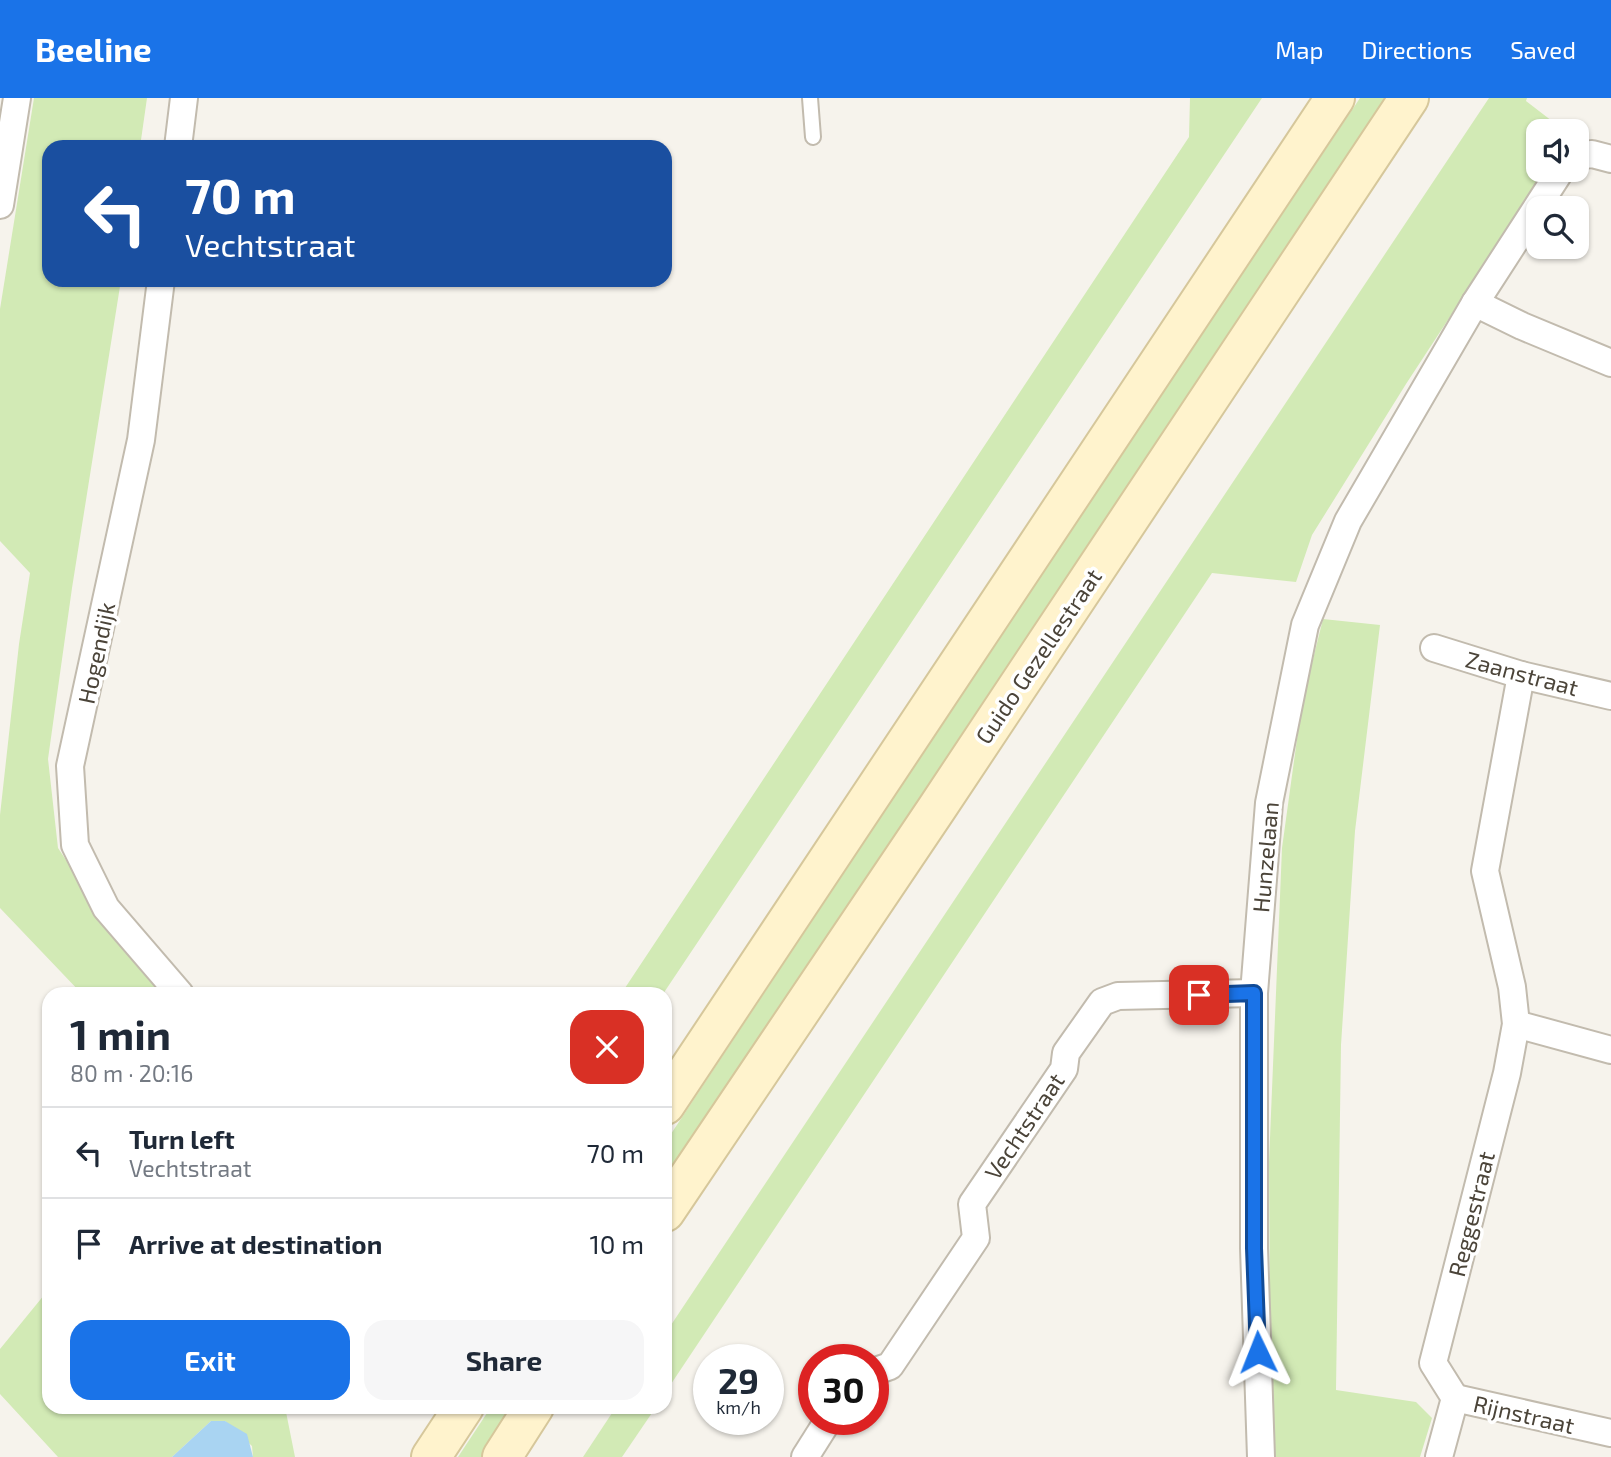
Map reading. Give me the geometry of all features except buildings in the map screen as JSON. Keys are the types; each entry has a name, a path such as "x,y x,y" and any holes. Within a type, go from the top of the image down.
{"main road":[{"path":"672,1094 1335,98"},
{"name":"Guido Gezellestraat","path":"672,1202 1409,98"},
{"path":"431,1457 459,1414"},
{"path":"502,1457 530,1414"}],"street":[{"path":"0,205 17,98"},
{"path":"179,140 184,98"},
{"path":"1589,154 1611,159"},
{"name":"Hunzelaan","path":"1261,1457 1254,1248 1254,993 1269,803 1305,625 1348,521 1475,303 1553,182"},
{"name":"Hogendijk","path":"160,287 141,440 70,766 75,845 80,856 106,908 174,987"},
{"path":"1475,303 1611,363"},
{"name":"Zaanstraat","path":"1434,648 1521,675 1611,696"},
{"name":"Reggestraat","path":"1455,1398 1433,1363 1507,1073 1516,1024 1513,988 1485,871 1521,675"},
{"name":"Vechtstraat","path":"889,1366 976,1238 972,1204 1064,1069 1066,1053 1102,1002 1118,996 1254,993"},
{"path":"1516,1024 1611,1050"},
{"name":"Rijnstraat","path":"1439,1457 1455,1398 1611,1433"},
{"path":"805,1457 819,1435"}],"lane":[{"path":"810,98 813,137"}],"green space":[{"path":"34,98 147,98 141,140 42,140 42,287 120,287 48,759 58,848 100,911 166,987 75,987 0,908 0,815 19,644 30,573 0,541 0,309"},
{"path":"1190,98 1262,98 668,987 626,987 1189,137"},
{"path":"1360,98 1395,98 672,1178 672,1132 1052,557"},
{"path":"1489,98 1527,98 1526,101 1549,119 1526,119 1526,182 1538,182 1529,196 1526,196 1526,201 1406,384 1312,535 1296,582 1212,573 698,1344 693,1344 693,1351 672,1383 672,1324"},
{"path":"1323,619 1380,625 1355,831 1341,1045 1336,1390 1416,1402 1432,1418 1420,1457 1271,1457 1269,1162 1282,848 1302,703"},
{"path":"42,1298 42,1414 286,1414 295,1457 253,1457 252,1446 225,1421 211,1421 172,1457 58,1457 0,1394 0,1349"},
{"path":"486,1414 514,1414 485,1457 458,1457"},
{"path":"611,1414 651,1414 622,1457 583,1457"}],"water":[{"path":"211,1421 225,1421 247,1434 253,1457 172,1457"}],"route":[{"path":"1199,995 1254,993 1254,1248 1258,1352"}]}
